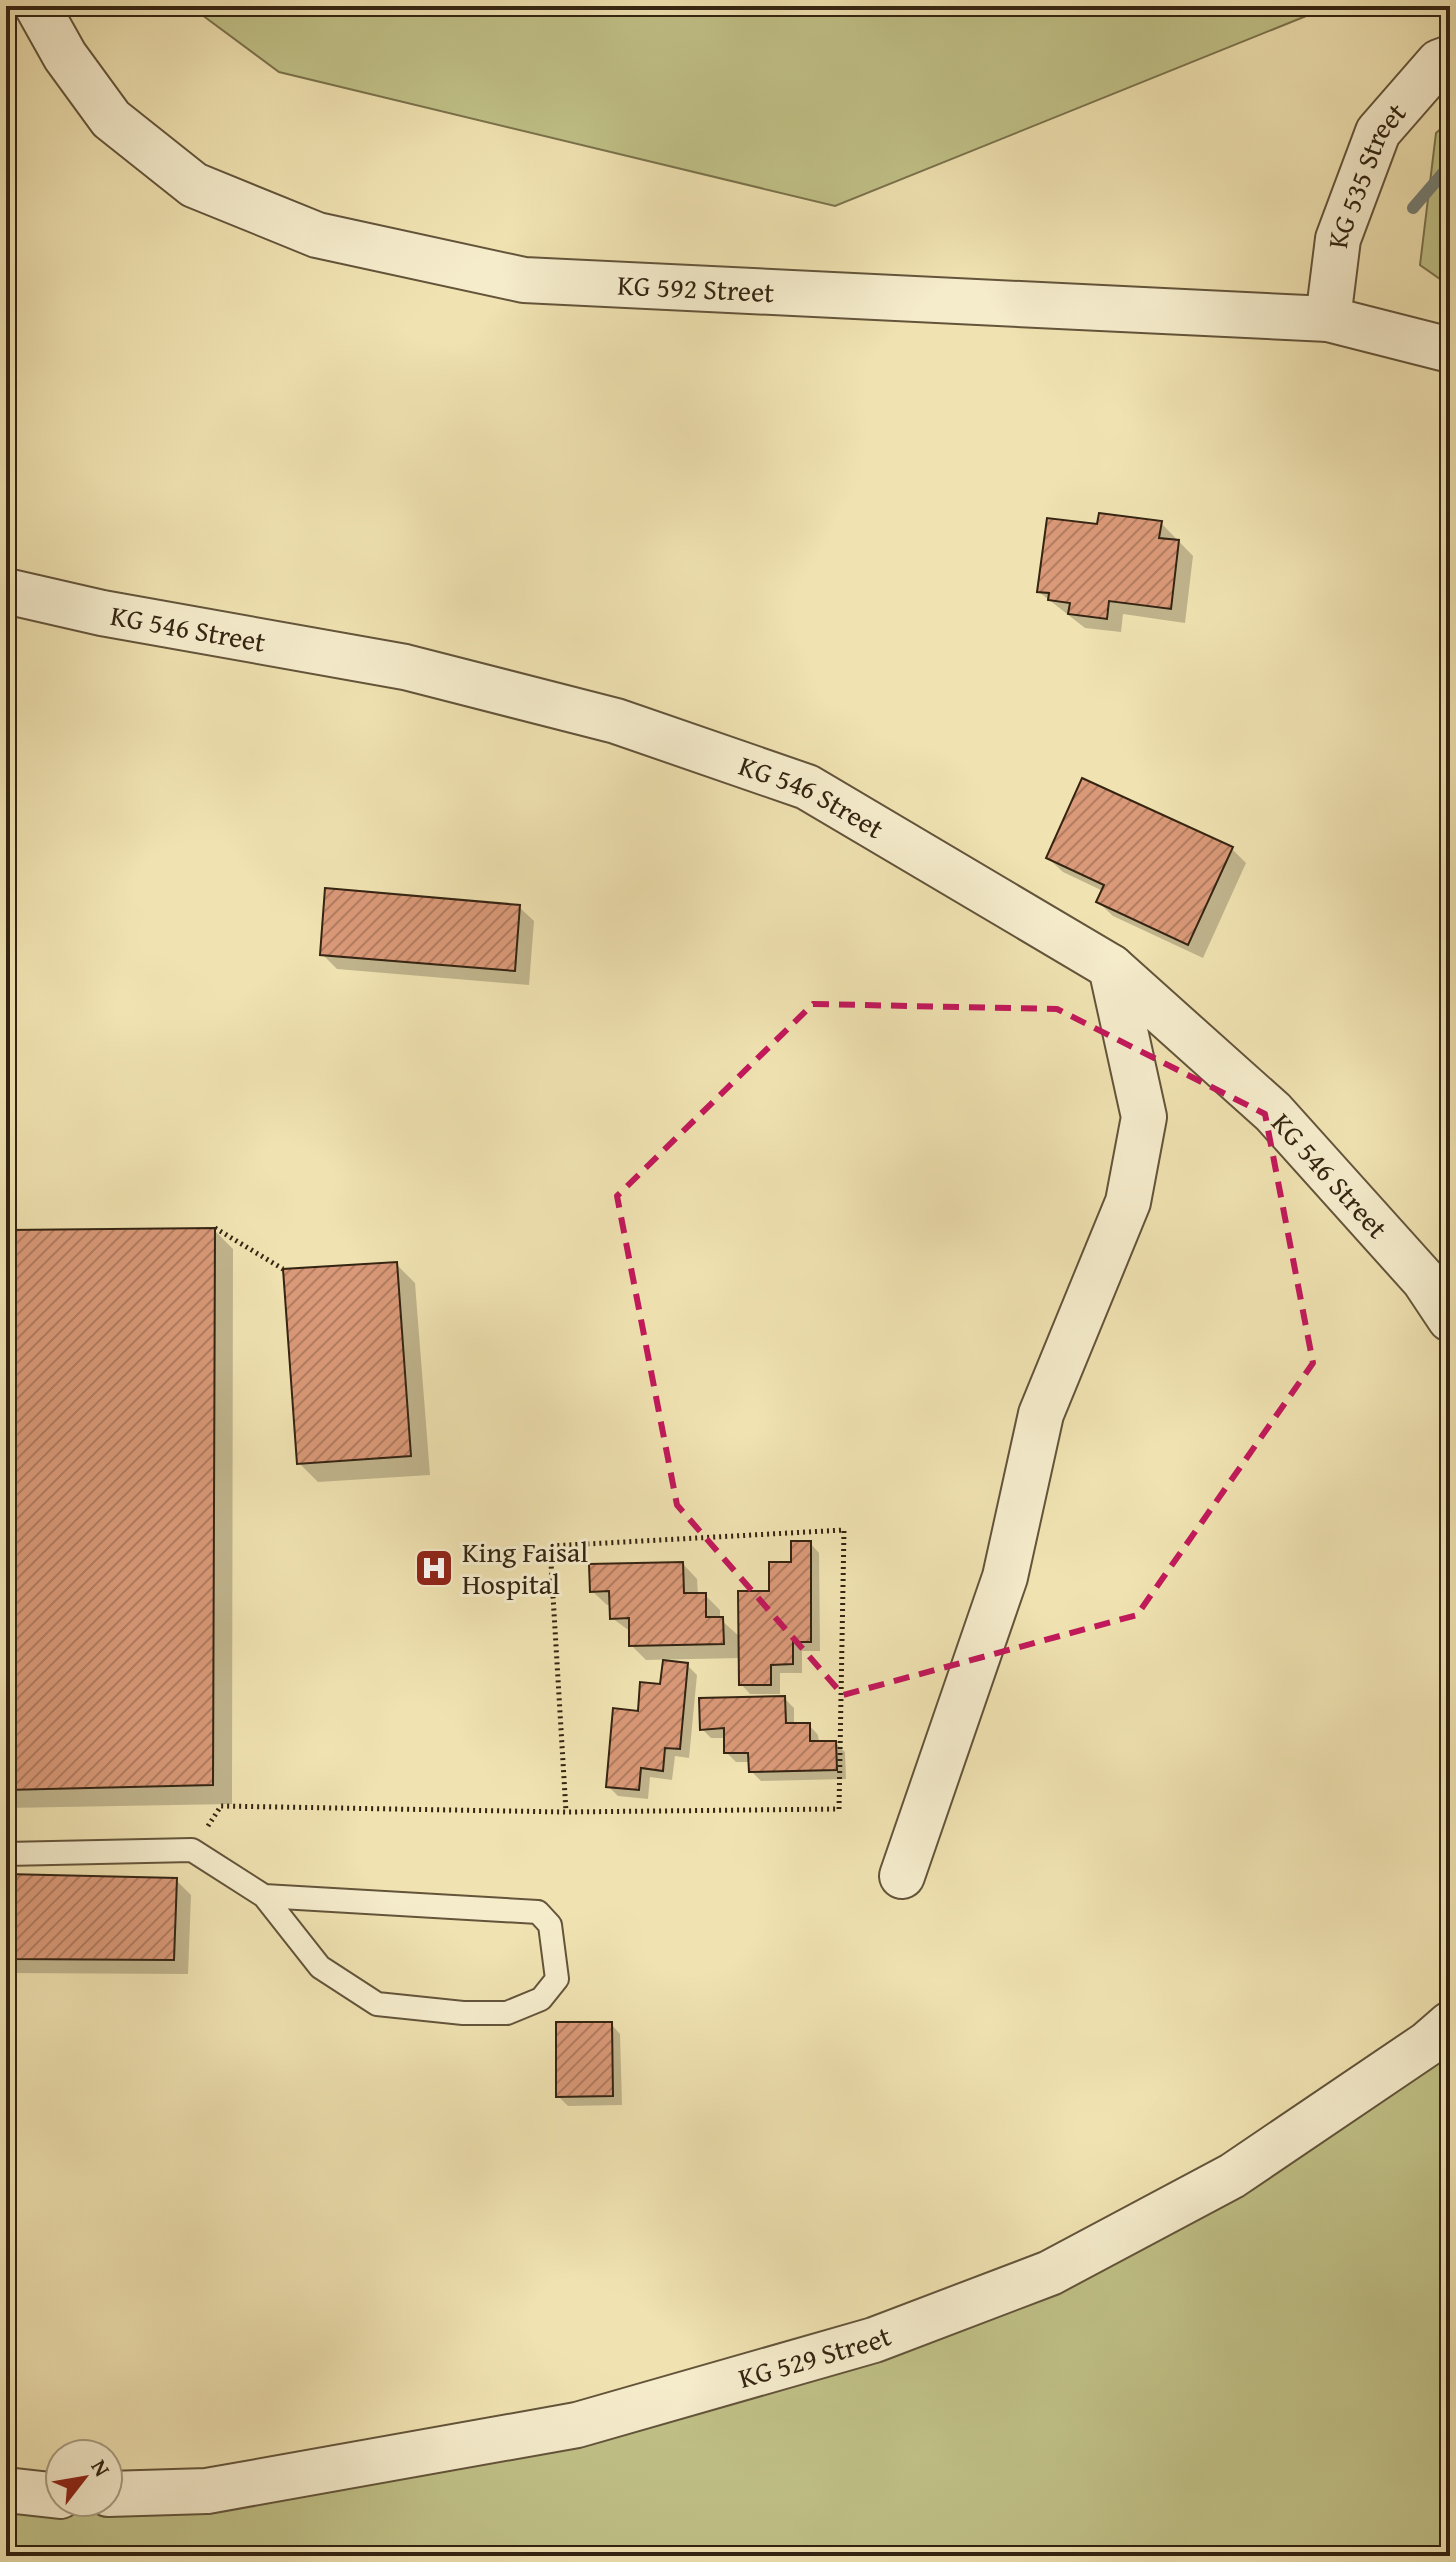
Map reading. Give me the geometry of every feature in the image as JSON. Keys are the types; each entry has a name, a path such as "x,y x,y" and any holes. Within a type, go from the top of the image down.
{"street":[{"name":"KG 592 Street","path":"37,6 65,56 111,119 194,185 317,235 524,280 1328,319 1450,350"},
{"name":"KG 535 Street","path":"1328,319 1338,239 1378,132 1439,62 1450,58"},
{"name":"KG 546 Street","path":"6,591 102,613 405,667 616,721 807,787 1111,967 1273,1112 1424,1280 1450,1319"},
{"path":"902,1876 1005,1577 1041,1414 1128,1202 1144,1117 1111,967"},
{"name":"KG 529 Street","path":"124,2494 207,2491 577,2425 874,2340 1050,2273 1232,2176 1427,2044 1450,2024"},
{"path":"6,2490 44,2494"}],"lane":[{"path":"6,1854 192,1850 264,1896 320,1967 377,2004 463,2013 507,2013 541,1999 557,1979 550,1925 538,1912 264,1896"}],"path":[{"path":"215,1228 283,1269"},
{"path":"192,1850 221,1806 566,1812 839,1809 844,1530 550,1546 566,1812"}],"highlighted area":[{"path":"813,1004 1057,1009 1265,1114 1313,1363 1137,1615 843,1695 677,1505 617,1196"}],"green space":[{"path":"190,6 1331,6 835,206 279,72"},
{"path":"1450,121 1450,286 1420,265 1436,133"},
{"path":"1450,2046 1450,2556 6,2556 6,2479 44,2495 44,2518 124,2518 124,2500 310,2476 946,2333"}],"building":[{"path":"1099,513 1162,521 1159,538 1179,540 1171,609 1109,601 1107,619 1068,614 1070,603 1048,600 1049,593 1037,592 1047,518 1097,524"},
{"path":"1082,778 1233,847 1188,945 1096,902 1104,885 1046,858"},
{"path":"325,888 520,905 515,971 320,955"},
{"path":"215,1228 213,1785 6,1790 6,1230"},
{"path":"397,1262 411,1456 297,1464 283,1269"},
{"path":"791,1541 811,1541 811,1642 793,1642 793,1664 771,1665 771,1685 739,1685 738,1591 769,1591 769,1562 791,1562"},
{"path":"683,1562 684,1593 706,1593 706,1617 723,1617 724,1644 629,1646 629,1618 610,1619 609,1591 590,1592 589,1564"},
{"path":"663,1660 688,1663 680,1749 665,1748 663,1771 641,1768 639,1790 606,1787 613,1708 638,1711 640,1682 660,1684"},
{"path":"785,1696 786,1723 810,1723 810,1741 836,1741 837,1770 749,1772 748,1753 724,1753 724,1728 700,1730 699,1698"},
{"path":"6,1874 177,1878 174,1960 6,1959"},
{"path":"556,2022 612,2022 613,2096 556,2097"}],"waterway":[{"path":"1413,208 1450,165"}],"place":[{"name":"King Faisal Hospital","path":"434,1568"}]}
